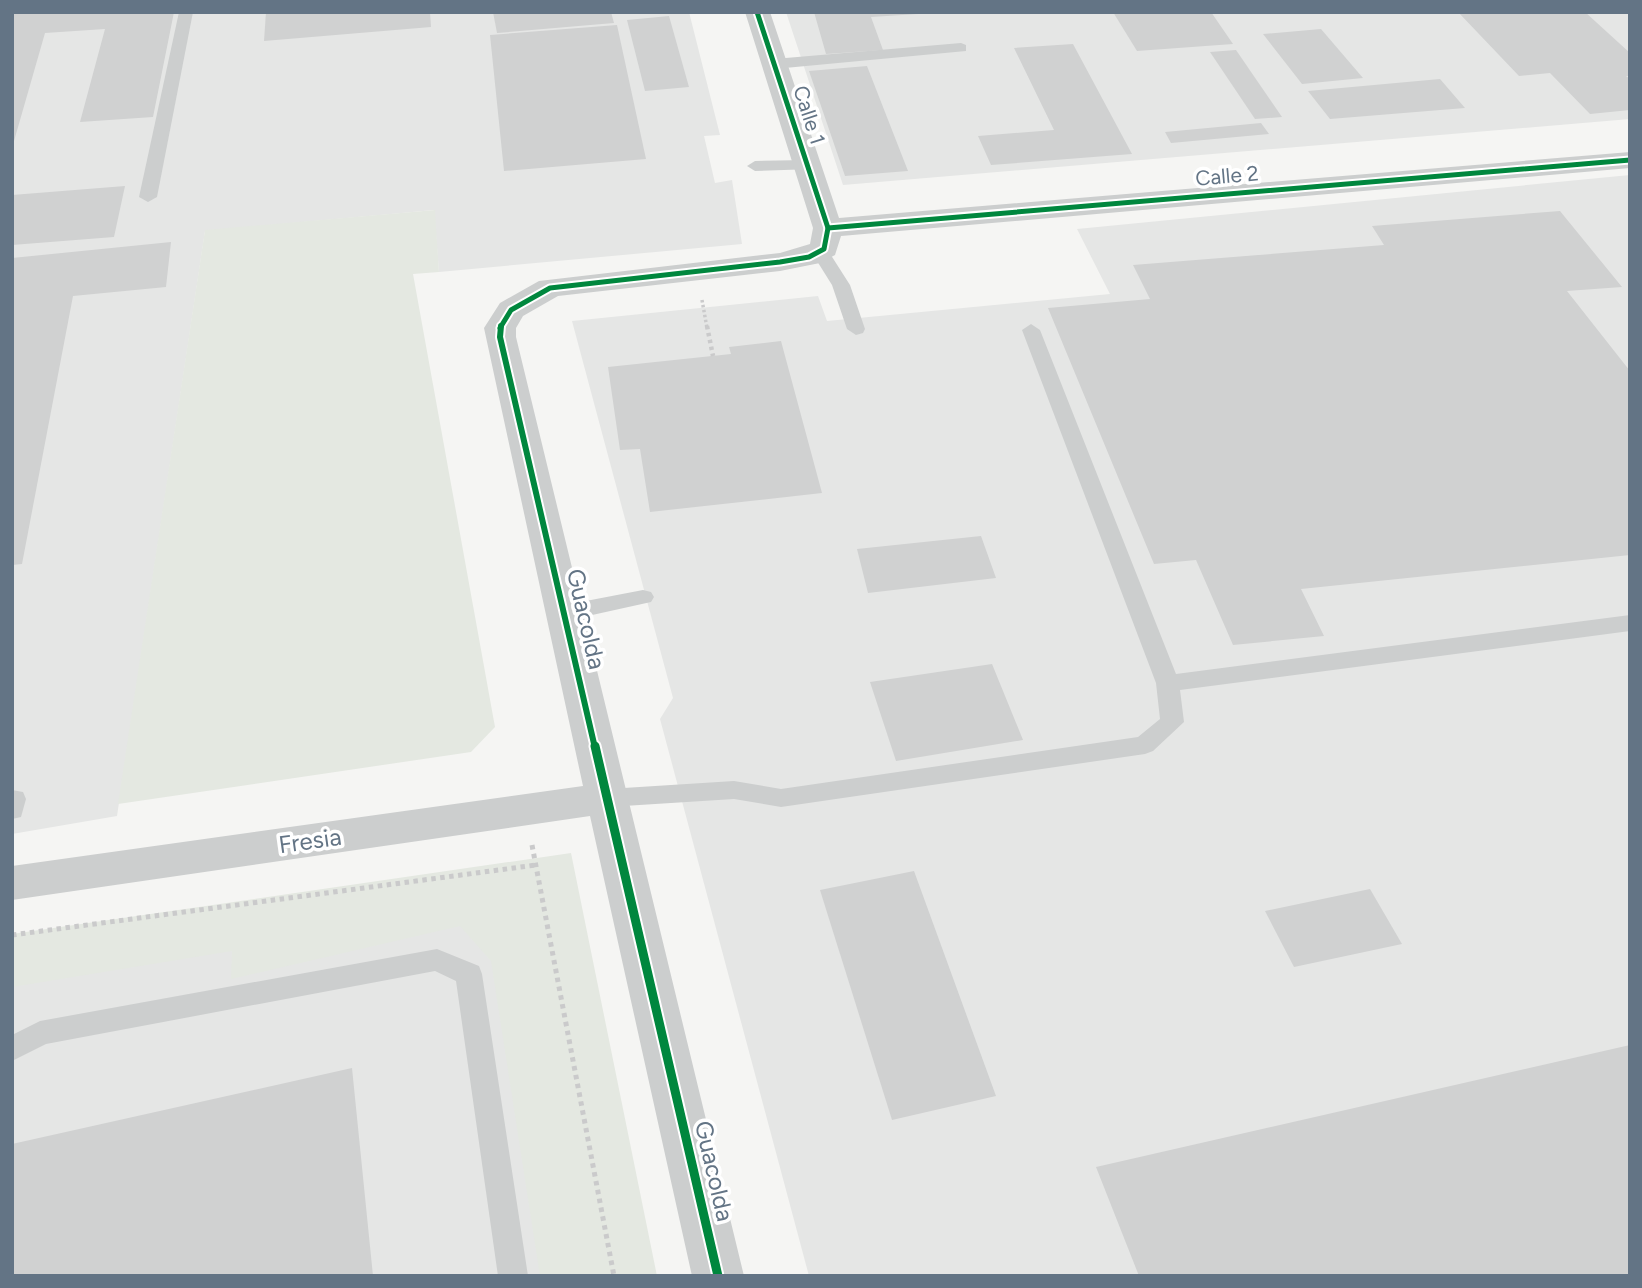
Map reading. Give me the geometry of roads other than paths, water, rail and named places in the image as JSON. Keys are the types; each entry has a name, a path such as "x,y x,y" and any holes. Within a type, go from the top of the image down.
{"street":[{"name":"Calle 1","path":"757,12 807,165 825,240"},
{"name":"Calle 2","path":"825,240 1630,160"},
{"name":"Guacolda","path":"718,1276 500,328 511,310 520,302 550,288 780,262 825,240"},
{"name":"Fresia","path":"12,883 608,798"}],"lane":[{"path":"148,197 160,127 187,12"},
{"path":"774,64 961,48"},
{"path":"755,166 807,165"},
{"path":"825,240 856,329"},
{"path":"608,798 734,790 780,799 1145,745 1172,722 1168,683 1031,330"},
{"path":"565,613 643,597"},
{"path":"1168,683 1630,623"},
{"path":"12,1049 40,1033 437,960 469,974 513,1276"}]}
